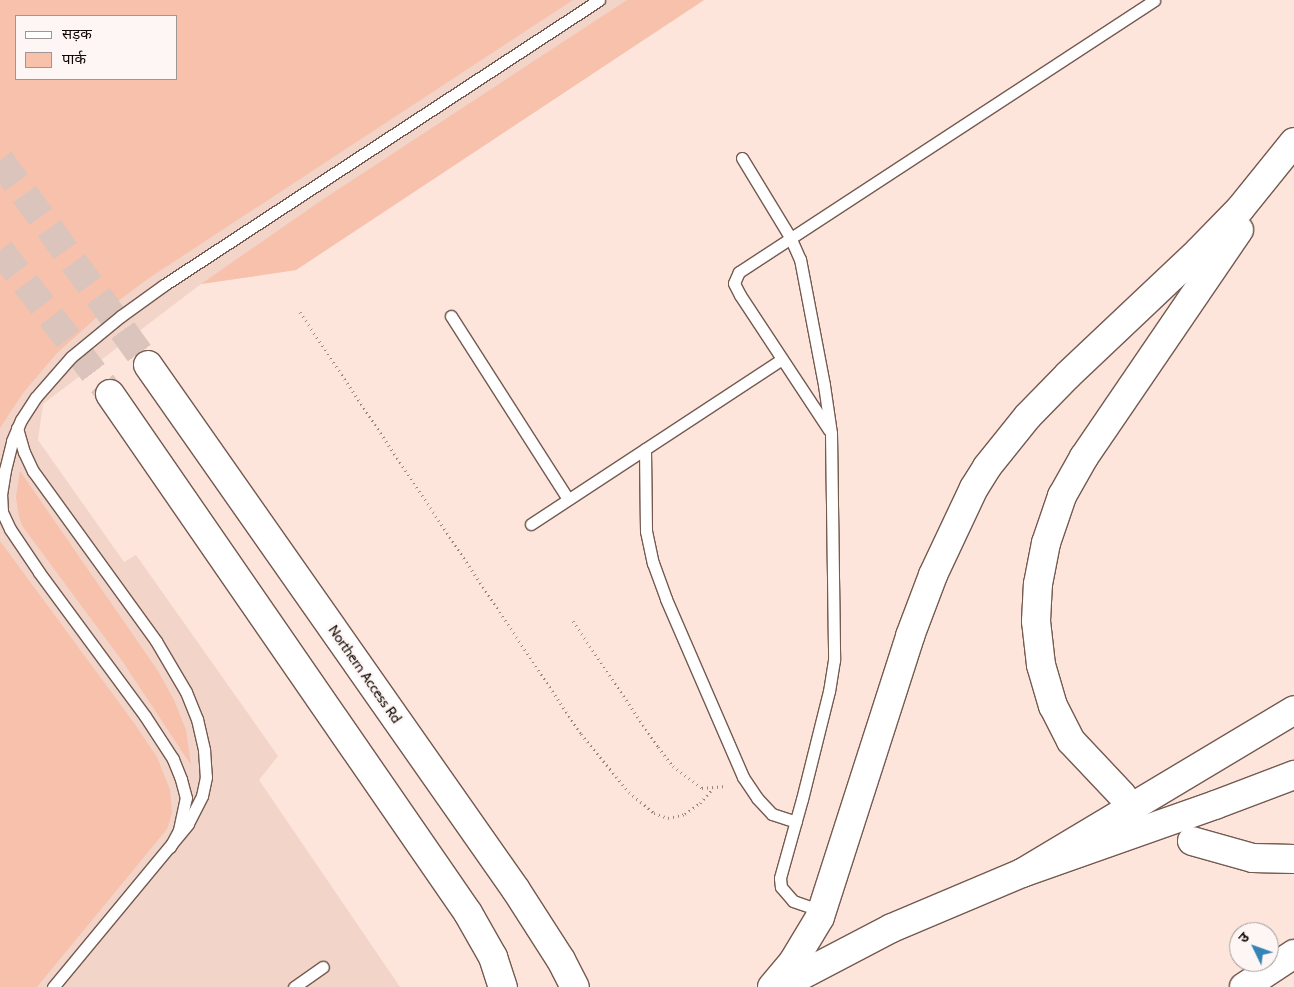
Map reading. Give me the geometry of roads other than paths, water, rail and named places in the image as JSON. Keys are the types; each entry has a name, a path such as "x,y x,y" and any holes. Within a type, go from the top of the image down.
{"main road":[{"path":"772,987 793,962 822,911 910,636 933,575 974,488 987,467 1034,410 1199,252 1240,209 1294,142"},
{"path":"1122,795 1071,741 1053,706 1041,665 1036,621 1038,584 1046,543 1062,496 1084,457 1294,151"},
{"name":"Northern Access Rd","path":"148,366 516,890 561,960 575,987"},
{"path":"110,394 468,913 493,957 503,987"},
{"path":"1022,873 1207,764 1294,710"},
{"path":"779,987 892,928 1022,873 1294,775"},
{"path":"1192,841 1253,858 1294,859"},
{"path":"1244,987 1294,954"}],"lane":[{"path":"170,847 179,830 186,798 173,759 23,549 6,520 0,498 4,470 17,428 36,397 60,369 82,347 121,316 164,285 599,0"},
{"path":"831,433 734,283 738,272 1154,0"},
{"path":"742,158 790,237 804,275 831,433 834,660 829,691 780,878 781,887 793,902 822,911"},
{"path":"451,316 568,499"},
{"path":"531,524 782,359"},
{"path":"17,428 24,452 33,471 172,666 186,692 197,719 204,750 206,777 202,796 188,824 53,987"},
{"path":"645,449 646,531 653,563 666,598 746,781 757,798 772,814 796,822"},
{"path":"294,987 323,967"}],"tunnel":[{"path":"0,160 148,365"},
{"path":"0,250 110,394"}]}
